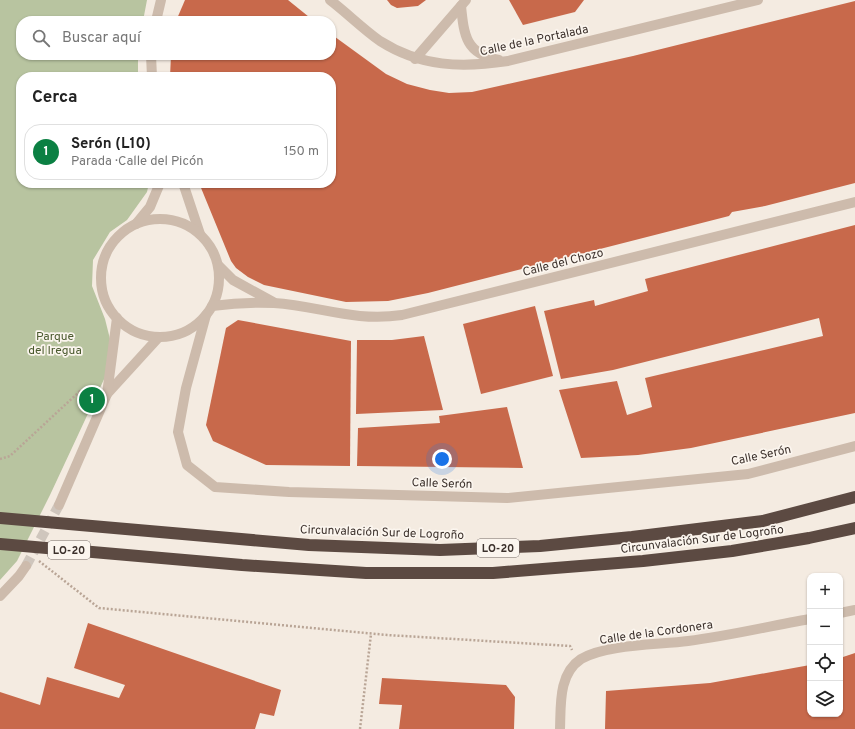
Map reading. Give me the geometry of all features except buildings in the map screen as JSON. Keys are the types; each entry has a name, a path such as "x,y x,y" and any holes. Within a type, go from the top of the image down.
{"highway":[{"path":"818,508 855,492"},
{"name":"Circunvalación Sur de Logroño","path":"0,518 310,545 440,550 540,546 632,537 762,521 818,508 855,497"},
{"name":"Circunvalación Sur de Logroño","path":"0,544 366,573 493,573 644,561 732,551 809,538 855,528"}],"street":[{"path":"157,16 162,0"},
{"name":"Calle de la Portalada","path":"330,0 379,40 415,59 456,66 479,65 508,61 758,0"},
{"path":"415,59 464,3"},
{"path":"464,3 464,30 471,47 482,56 508,61"},
{"path":"151,60 152,72"},
{"path":"136,224 152,220 169,220 186,225 200,234 211,248 218,265 219,286 209,311 193,327 182,332 159,337 143,334 129,328 117,318 107,303 103,291 103,266 110,248 124,232 136,224 150,206 158,188"},
{"path":"185,188 200,234"},
{"name":"Calle del Chozo","path":"209,311 233,302 275,303 368,318 402,315 855,202"},
{"name":"Calle del Chozo","path":"218,265 233,280 275,303"},
{"name":"Calle Serón","path":"209,311 186,388 178,432 187,465 215,487 289,492 507,498 748,474 855,446"},
{"path":"59,505 107,394 117,318"},
{"path":"107,394 159,337"},
{"path":"0,596 20,576 26,566"},
{"path":"843,612 855,610"},
{"name":"Calle de la Cordonera","path":"560,729 561,693 566,676 580,660 606,650 688,641 807,620"}],"path":[{"path":"0,459 10,456 80,391 107,394"},
{"path":"36,559 99,608 371,634 570,646 580,660"},
{"path":"360,729 371,634"}],"green space":[{"name":"Parque del Iregua","path":"0,0 147,0 144,16 16,16 16,60 138,60 138,72 16,72 16,188 148,188 147,192 127,220 110,232 93,260 92,286 105,319 110,339 106,375 50,495 17,561 0,580"}],"tunnel":[{"path":"26,566 59,505"}],"place":[{"name":"Serón (L10)","path":"92,400"}]}
